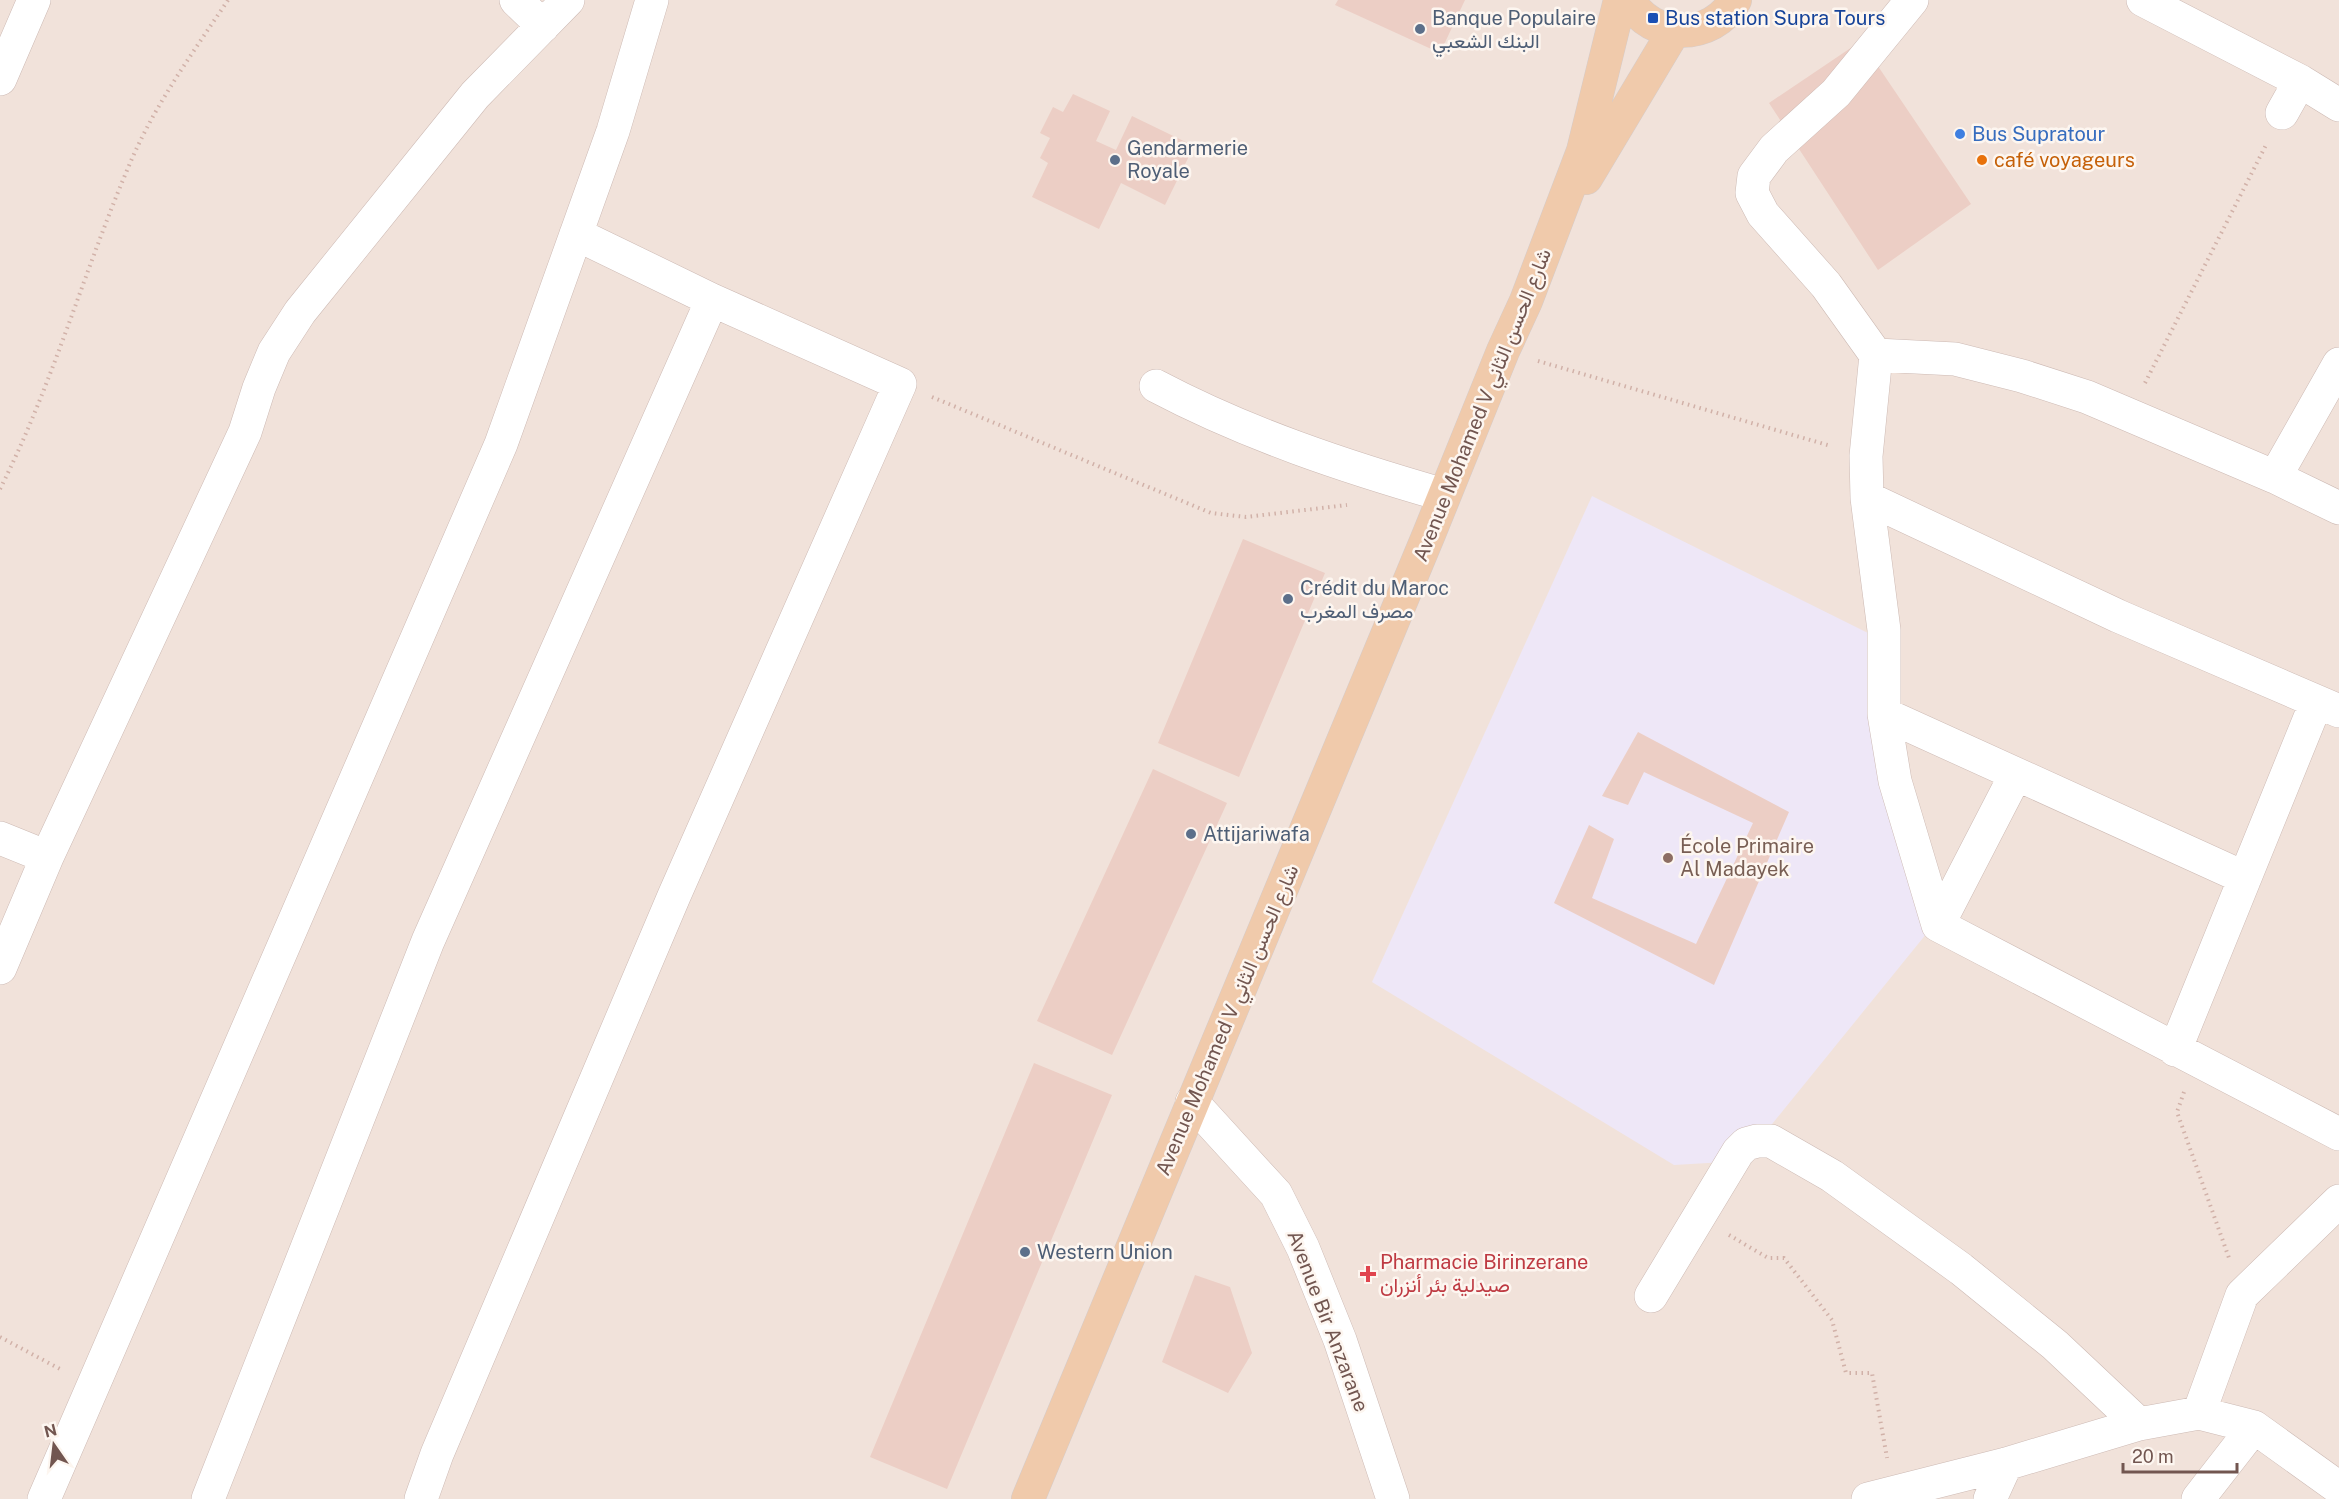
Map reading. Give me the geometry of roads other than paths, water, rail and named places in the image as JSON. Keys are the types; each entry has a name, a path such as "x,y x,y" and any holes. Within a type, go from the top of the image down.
{"main road":[{"name":"Avenue Mohamed V شارع الحسن الثاني","path":"1028,1499 1503,351 1526,301 1583,151 1620,0"},
{"path":"1629,0 1642,16 1657,26 1674,31 1701,28 1713,23 1725,15 1735,0"},
{"path":"1549,242 1674,31"}],"street":[{"path":"0,79 34,0"},
{"path":"516,0 543,26"},
{"path":"0,968 47,857 245,432 259,388 274,352 300,312 475,95 568,0"},
{"path":"44,1499 501,444 613,131 652,0"},
{"path":"1912,0 1836,93 1774,149 1754,176 1752,193 1763,214 1826,285 1876,355 1866,456 1867,498 1884,630 1884,714 1895,781 1938,925 2339,1134"},
{"path":"2143,0 2300,81 2339,105"},
{"path":"2282,113 2300,81"},
{"path":"421,1499 437,1454 674,896 900,384 712,300 576,234"},
{"path":"208,1499 428,941 712,300"},
{"path":"1876,355 1955,359 2022,376 2087,397 2275,477 2339,508"},
{"path":"2275,477 2339,364"},
{"path":"1156,386 1198,408 1350,468 1444,495"},
{"path":"1867,498 2118,616 2328,707 2245,878 2185,1055"},
{"path":"1884,714 2245,878"},
{"path":"1938,925 2016,774"},
{"path":"0,838 47,857"},
{"name":"Avenue Bir Anzarane","path":"1192,1102 1276,1194 1304,1248 1340,1340 1393,1499"},
{"path":"1651,1296 1738,1152 1746,1144 1771,1141 1832,1176 1961,1269 2055,1345 2139,1424"},
{"path":"2199,1413 2242,1295 2339,1201"},
{"path":"1880,1496 2006,1464 2139,1424 2199,1413 2254,1427 2339,1488"},
{"path":"2198,1499 2254,1427"},
{"path":"1990,1499 2006,1464"}],"place":[{"name":"Bus station Supra Tours","path":"1653,18"},
{"name":"Banque Populaire البنك الشعبي","path":"1420,29"},
{"name":"Bus Supratour","path":"1960,134"},
{"name":"Gendarmerie Royale","path":"1115,160"},
{"name":"café voyageurs","path":"1982,160"},
{"name":"Crédit du Maroc مصرف المغرب","path":"1288,599"},
{"name":"Attijariwafa","path":"1191,834"},
{"name":"École Primaire Al Madayek","path":"1668,858"},
{"name":"Western Union","path":"1025,1252"},
{"name":"Pharmacie Birinzerane صيدلية بئر أنزران","path":"1368,1274"}]}
